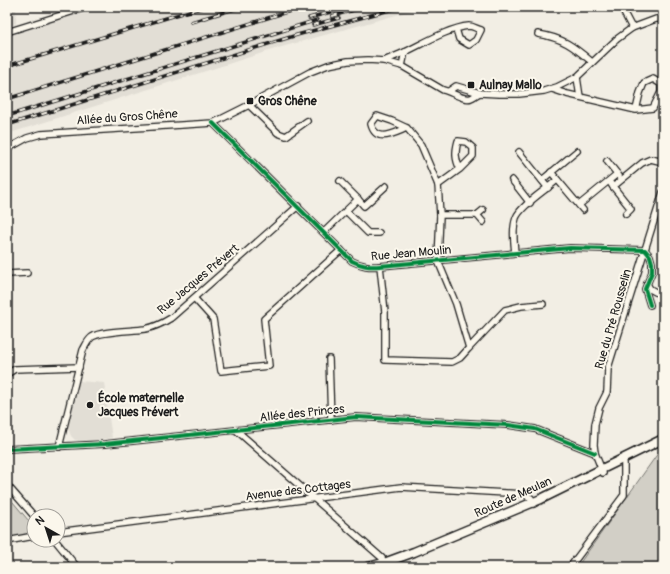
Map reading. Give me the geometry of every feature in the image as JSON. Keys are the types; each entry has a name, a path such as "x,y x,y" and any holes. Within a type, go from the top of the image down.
{"main road":[{"name":"Route de Meulan","path":"368,567 385,566 414,552 534,504 663,439"},
{"name":"Route de Meulan","path":"602,471 624,463 663,444"}],"street":[{"path":"7,32 87,7"},
{"path":"623,7 623,11 632,28"},
{"path":"449,91 456,86 480,92 519,94 551,89 577,77 616,39 632,28 656,19 663,19"},
{"path":"384,61 456,29"},
{"path":"538,34 552,36 570,44 592,62"},
{"path":"402,66 405,52"},
{"name":"Allée du Gros Chêne","path":"7,149 27,138 41,134 213,123 310,72 328,65 348,60 384,61"},
{"path":"384,61 402,66 443,90 449,91 453,95 468,99 480,92"},
{"path":"577,77 580,97"},
{"path":"551,89 636,110 653,108 661,92 661,84 653,79 644,83 636,110"},
{"path":"249,105 278,133 286,136 307,121"},
{"path":"406,128 384,136 377,134 372,129 371,124 377,116 392,121 406,128 421,145 438,185 440,215 438,261 456,304 469,348"},
{"name":"Rue Jean Moulin","path":"213,123 352,261 369,267 570,248 645,250"},
{"path":"438,185 460,169 473,156 473,148 466,142 458,141 455,151 456,162 460,169"},
{"path":"542,180 577,150"},
{"path":"519,152 548,188"},
{"path":"613,187 642,163 651,159 663,162"},
{"path":"607,161 622,180"},
{"path":"551,172 583,210"},
{"path":"579,205 617,174"},
{"path":"512,180 530,203"},
{"path":"515,253 515,219 520,211 557,180"},
{"path":"340,181 364,206 386,186"},
{"path":"608,181 630,209 626,214"},
{"name":"Rue du Pré Rousselin","path":"595,453 595,424 599,408 608,392 608,368 663,192"},
{"path":"324,232 358,200"},
{"name":"Rue Jacques Prévert","path":"59,447 83,350 87,342 93,336 145,329 158,325 171,318 195,299 298,206"},
{"path":"440,215 477,215 483,210"},
{"path":"346,211 368,233 379,233"},
{"path":"477,215 483,222"},
{"path":"195,299 213,319 221,371 268,366 264,320 341,250"},
{"path":"645,250 650,256 652,263 652,272 645,289 650,305"},
{"path":"380,266 385,312 385,360 452,362 460,358 506,310 521,306 543,304"},
{"path":"7,274 27,273"},
{"path":"647,284 650,288 663,296"},
{"path":"329,359 331,420"},
{"path":"7,374 15,369 79,368"},
{"name":"Allée des Princes","path":"7,449 59,447 356,418 508,425 535,430 595,453"},
{"path":"236,430 382,558 385,566"},
{"path":"595,453 602,471"},
{"path":"570,567 624,496 624,463"},
{"path":"7,485 27,508"},
{"name":"Avenue des Cottages","path":"66,531 401,488 524,494 528,495 534,504"},
{"path":"7,541 26,537"},
{"path":"62,548 77,567"}],"shaded area":[{"path":"7,7 16,7 16,24 7,27"},
{"path":"99,7 425,7 278,48 7,134 7,36"},
{"name":"École maternelle Jacques Prévert","path":"79,381 104,383 112,438 84,443 75,440 71,436 68,428"},
{"path":"661,449 663,449 663,567 577,567"},
{"path":"7,495 26,518 26,535 7,539"}],"railway":[{"path":"7,66 203,7"},
{"path":"191,22 241,7"},
{"path":"7,99 303,7"},
{"path":"332,16 365,7"},
{"path":"7,125 297,35 401,7"},
{"path":"309,18 338,10"},
{"path":"313,25 339,18"},
{"path":"7,116 317,20"}],"cycle path":[{"path":"213,123 352,261 356,263 366,266 376,266 570,248 645,250 650,256 652,263 652,272 645,289 650,305"},
{"path":"7,449 105,444 356,417 508,425 535,429 595,453"}],"place":[{"name":"Aulnay Mallo","path":"471,85"},
{"name":"Gros Chêne","path":"250,101"},
{"name":"École maternelle Jacques Prévert","path":"90,405"}]}
